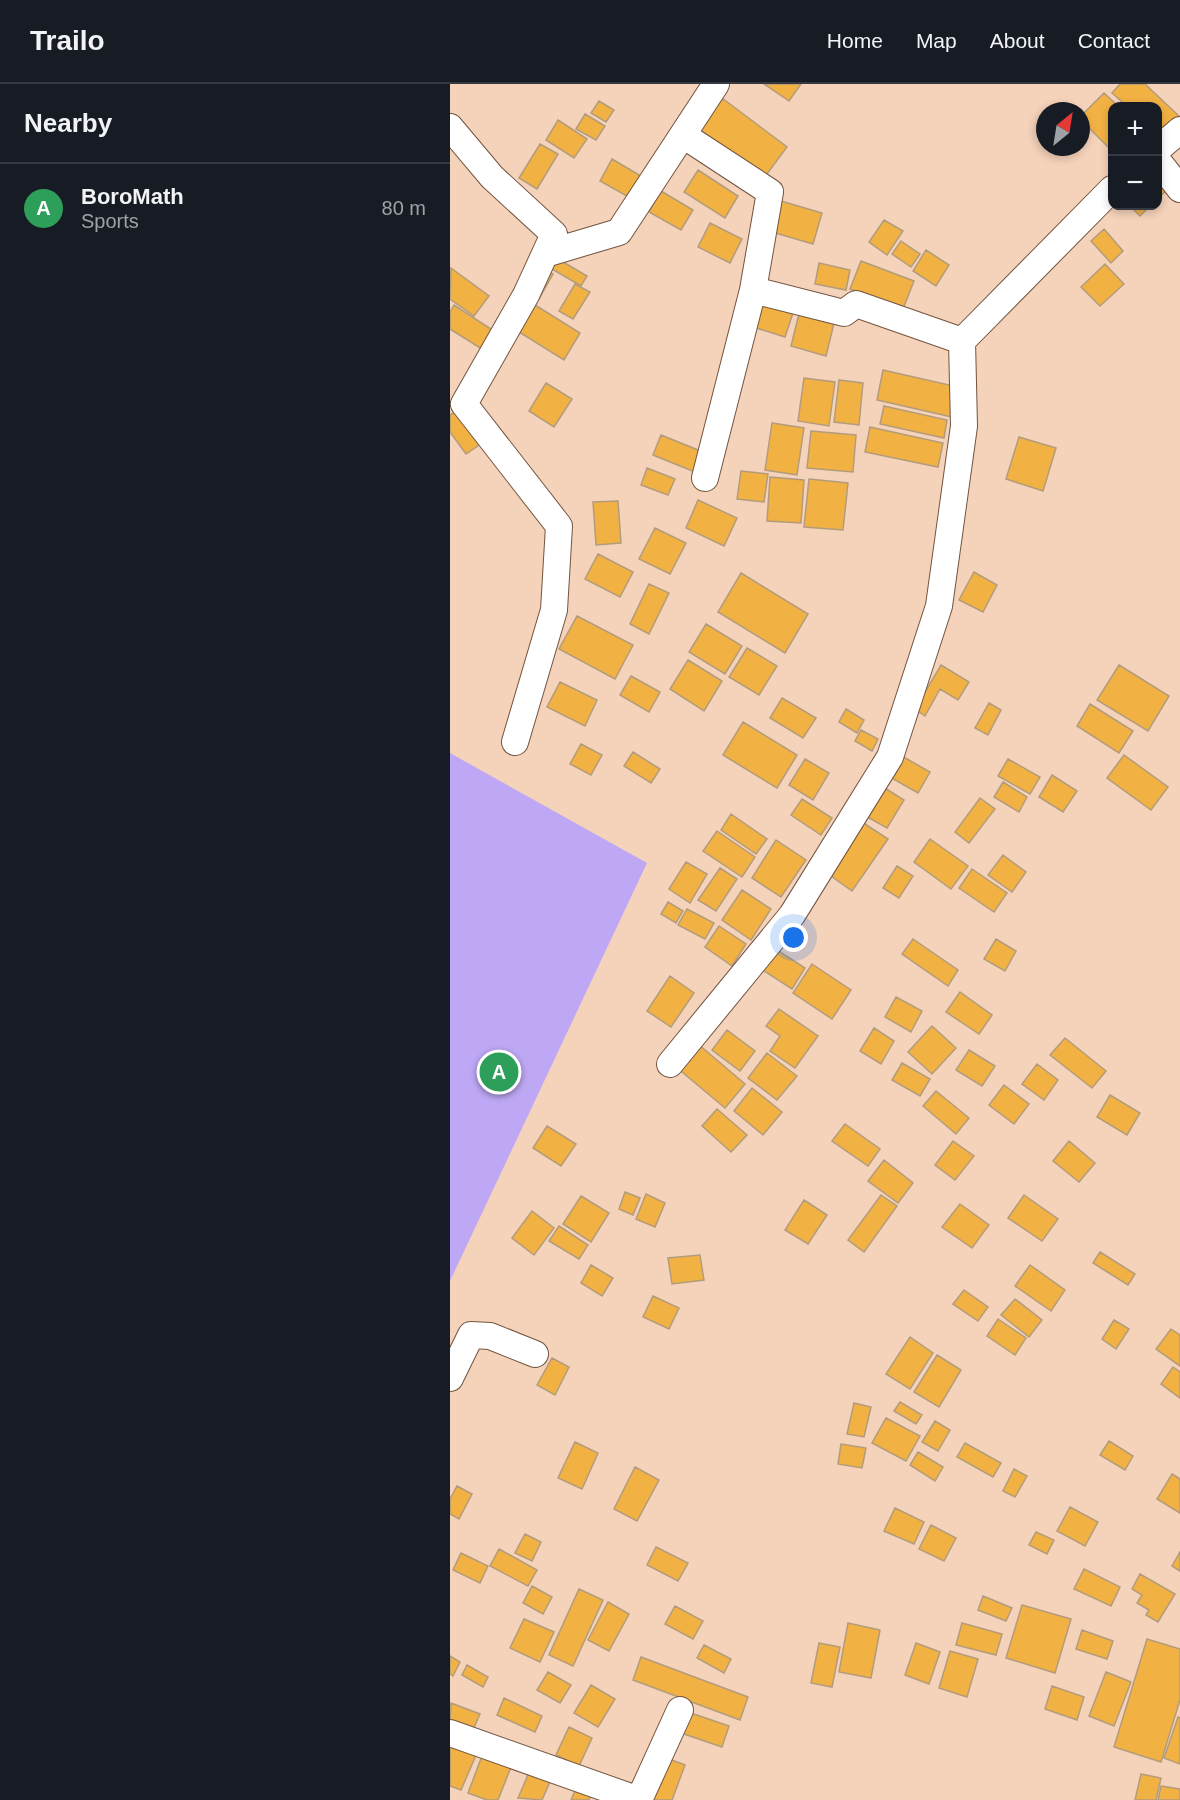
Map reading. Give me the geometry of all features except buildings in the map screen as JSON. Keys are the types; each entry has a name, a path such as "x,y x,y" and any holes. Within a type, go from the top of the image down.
{"street":[{"path":"545,254 619,232 716,84"},
{"path":"450,127 492,177 554,234 526,296 464,404 559,526 554,610 515,742"},
{"path":"1162,146 1180,130"},
{"path":"683,135 770,192 753,290 705,478"},
{"path":"1162,166 1180,189"},
{"path":"670,1064 792,915 890,757 939,606 964,426 962,341 1108,194"},
{"path":"753,290 844,313 856,304 962,341"},
{"path":"450,1378 471,1335 490,1336 535,1354"},
{"path":"450,1733 639,1800 680,1710"}],"shaded area":[{"path":"450,753 647,863 450,1281"}],"place":[{"name":"BoroMath","path":"499,1072"}]}
